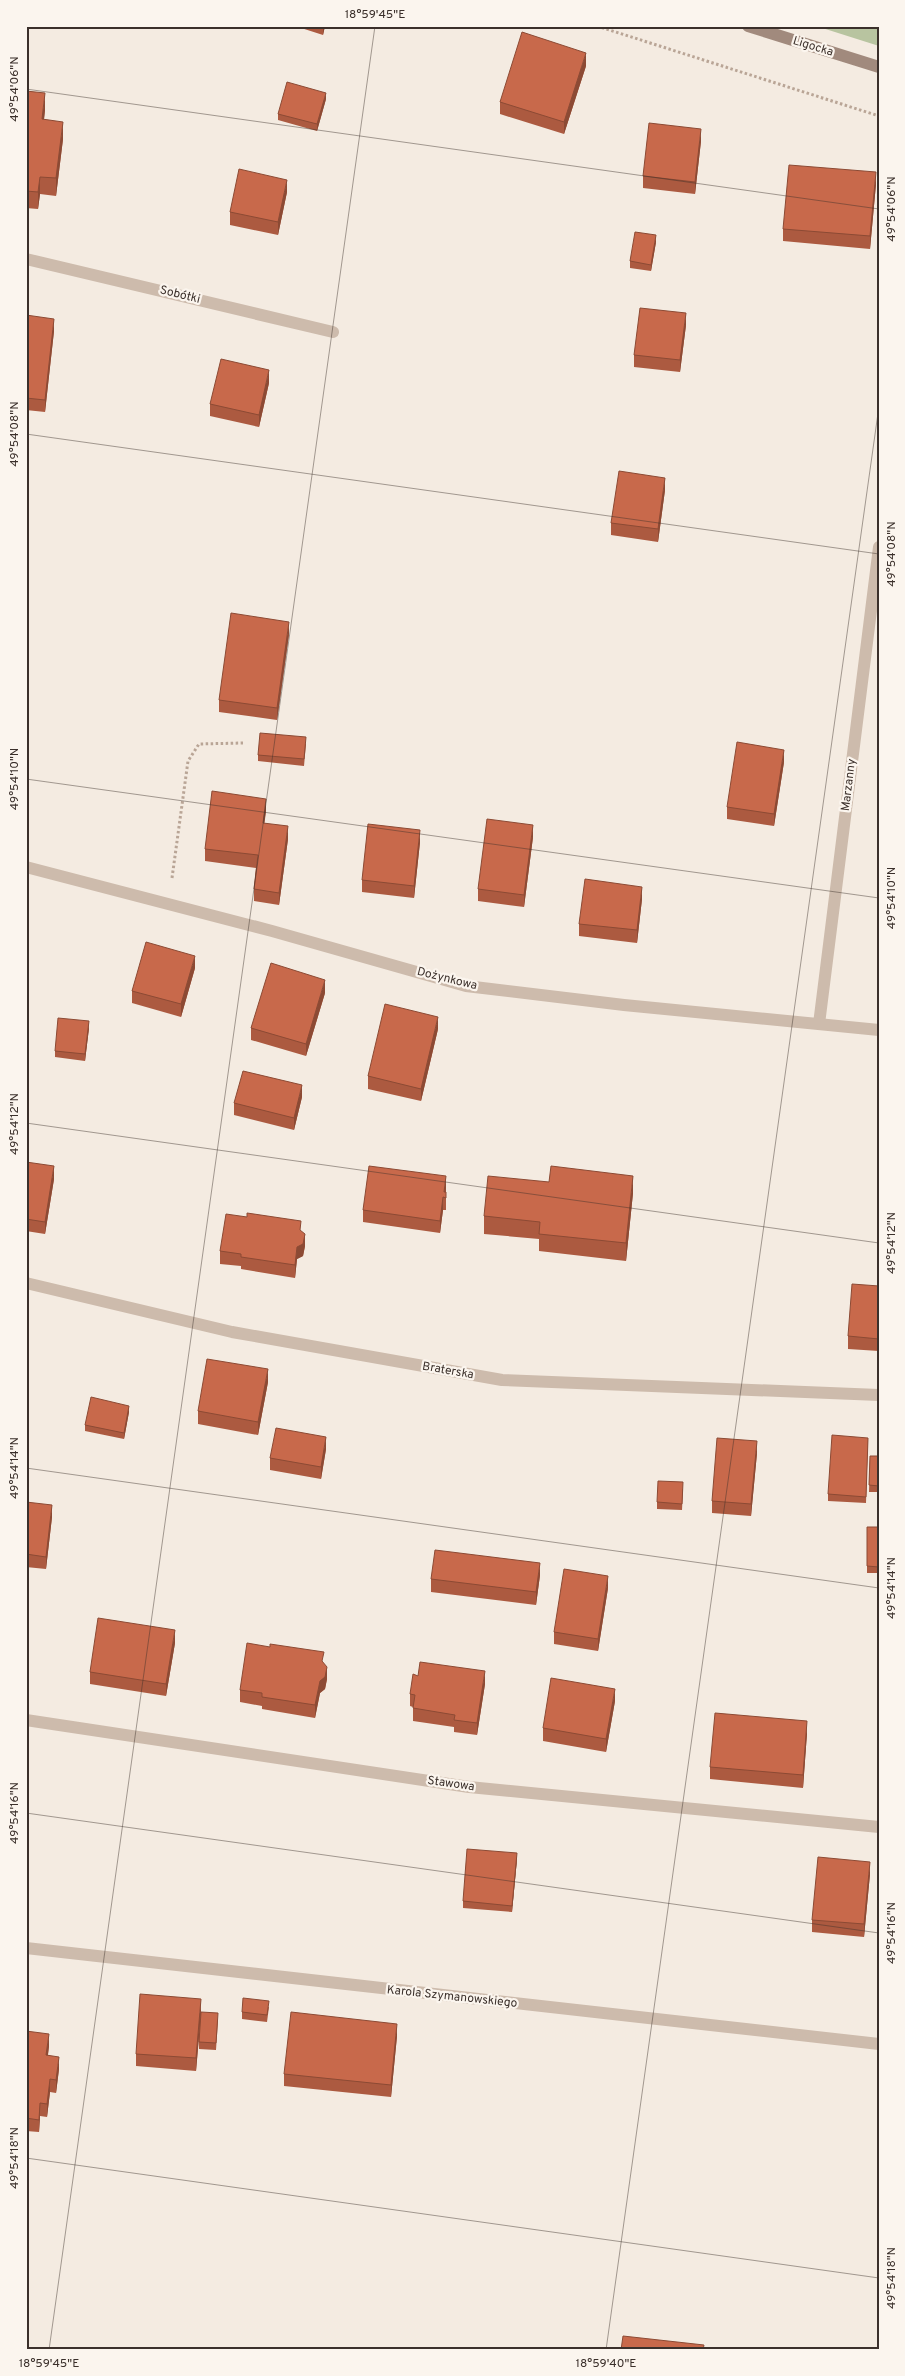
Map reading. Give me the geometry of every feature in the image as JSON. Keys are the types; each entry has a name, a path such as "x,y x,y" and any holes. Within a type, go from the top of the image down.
{"street":[{"name":"Ligocka","path":"748,26 879,67"},
{"name":"Sobótki","path":"26,259 332,332"},
{"name":"Marzanny","path":"819,1024 879,548"},
{"name":"Dożynkowa","path":"26,867 466,986 624,1005 879,1030"},
{"name":"Braterska","path":"26,1283 232,1332 502,1380 879,1395"},
{"name":"Stawowa","path":"26,1720 469,1788 879,1827"},
{"name":"Karola Szymanowskiego","path":"26,1948 879,2044"}],"path":[{"path":"597,26 879,116"},
{"path":"168,904 188,761 199,744 243,744"}],"green space":[{"path":"816,26 879,26 879,46"}],"building":[{"path":"522,32 586,53 564,122 500,102"},
{"path":"287,82 326,93 317,124 278,114"},
{"path":"26,91 45,93 42,119 63,122 56,178 40,177 38,192 26,191"},
{"path":"649,123 701,129 695,182 643,176"},
{"path":"789,165 876,172 870,236 783,229"},
{"path":"239,169 287,180 278,222 230,212"},
{"path":"635,232 656,235 651,265 630,261"},
{"path":"640,308 686,313 680,360 634,355"},
{"path":"26,315 54,319 45,400 26,398"},
{"path":"221,359 269,370 259,415 210,404"},
{"path":"619,471 665,478 658,529 611,523"},
{"path":"231,613 289,622 277,708 219,700"},
{"path":"260,733 306,737 304,759 258,755"},
{"path":"737,742 784,750 774,814 727,807"},
{"path":"212,791 266,799 263,823 288,826 279,893 254,889 258,855 205,849"},
{"path":"487,819 533,825 524,895 478,889"},
{"path":"368,824 420,830 414,886 362,880"},
{"path":"585,879 642,887 637,930 579,924"},
{"path":"146,942 195,956 181,1004 132,991"},
{"path":"271,963 325,980 306,1044 251,1028"},
{"path":"385,1004 438,1017 421,1089 368,1076"},
{"path":"58,1018 89,1021 85,1054 55,1051"},
{"path":"243,1071 302,1085 294,1118 234,1103"},
{"path":"26,1162 54,1166 45,1222 26,1219"},
{"path":"369,1166 446,1176 444,1192 446,1192 446,1198 443,1197 440,1221 363,1210"},
{"path":"551,1166 633,1176 626,1243 539,1234 540,1222 484,1216 488,1176 549,1182"},
{"path":"247,1213 301,1221 300,1230 305,1234 303,1244 297,1247 295,1265 241,1257 241,1254 220,1251 226,1214 247,1217"},
{"path":"852,1284 879,1286 879,1339 848,1336"},
{"path":"207,1359 268,1369 258,1422 198,1411"},
{"path":"91,1397 129,1406 124,1433 85,1425"},
{"path":"276,1428 326,1437 321,1467 270,1458"},
{"path":"832,1435 868,1438 866,1497 828,1494"},
{"path":"717,1438 757,1441 751,1504 712,1501"},
{"path":"870,1456 879,1456 879,1486 869,1485"},
{"path":"658,1481 683,1482 682,1504 657,1502"},
{"path":"26,1502 52,1505 46,1557 26,1554"},
{"path":"867,1527 879,1527 879,1567 867,1566"},
{"path":"435,1550 540,1563 536,1592 431,1579"},
{"path":"564,1569 608,1576 598,1639 554,1632"},
{"path":"98,1618 175,1630 166,1684 90,1672"},
{"path":"247,1643 270,1647 270,1644 324,1652 322,1661 327,1667 325,1677 320,1681 315,1705 262,1697 262,1693 240,1690"},
{"path":"420,1662 485,1671 477,1723 454,1720 455,1715 413,1708 415,1695 410,1694 413,1674 418,1676"},
{"path":"551,1678 615,1689 606,1739 543,1728"},
{"path":"715,1713 807,1721 803,1775 710,1767"},
{"path":"467,1849 517,1853 512,1906 463,1901"},
{"path":"818,1857 870,1862 864,1924 812,1920"},
{"path":"140,1994 201,1999 196,2058 136,2054"},
{"path":"243,1998 269,2001 267,2015 242,2012"},
{"path":"201,2012 218,2013 216,2043 199,2042"},
{"path":"291,2012 397,2024 391,2085 284,2074"},
{"path":"26,2031 49,2034 46,2055 59,2057 56,2080 50,2079 47,2104 40,2103 39,2120 26,2118"},
{"path":"623,2336 704,2345 703,2350 621,2350"}]}
